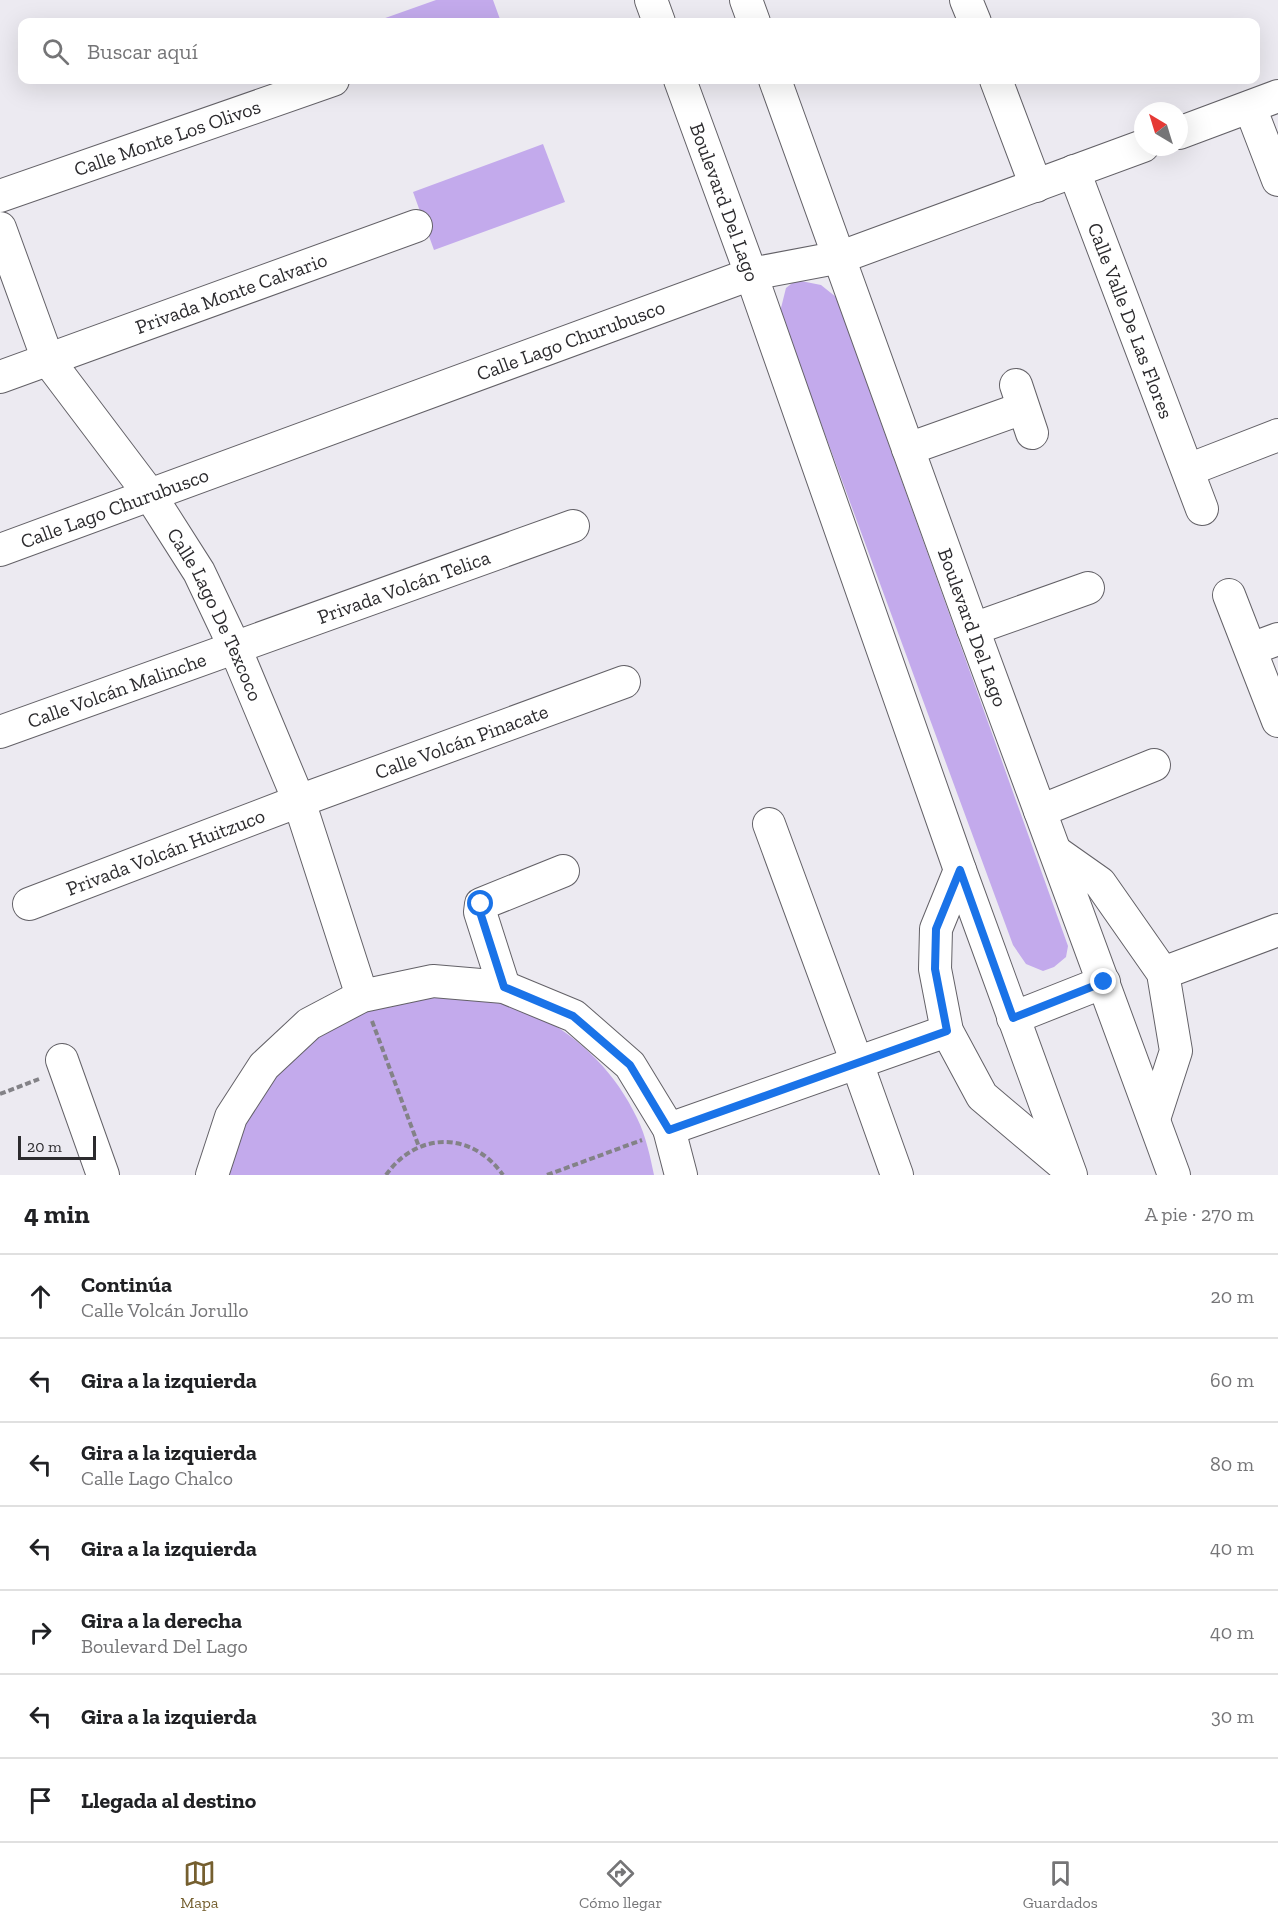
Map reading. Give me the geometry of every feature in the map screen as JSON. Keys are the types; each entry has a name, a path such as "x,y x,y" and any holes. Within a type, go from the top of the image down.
{"street":[{"path":"651,0 658,18"},
{"path":"746,0 753,18"},
{"path":"966,0 973,18"},
{"name":"Calle Monte Los Olivos","path":"0,196 322,84"},
{"name":"Boulevard Del Lago","path":"681,84 1069,1172"},
{"name":"Boulevard Del Lago","path":"776,84 973,629 1174,1175"},
{"path":"998,84 1036,186"},
{"path":"1188,130 1264,101 1278,180"},
{"name":"Calle Lago Churubusco","path":"0,550 751,274 840,257 1134,149"},
{"name":"Calle Valle De Las Flores","path":"1074,171 1202,508"},
{"name":"Privada Monte Calvario","path":"0,377 416,225"},
{"name":"Calle Lago De Texcoco","path":"0,228 48,360 150,495 199,572 236,648 300,801 362,996"},
{"path":"908,449 1023,409"},
{"path":"1188,470 1278,435"},
{"name":"Privada Volcán Telica","path":"236,648 573,526"},
{"path":"973,629 1088,588"},
{"path":"1229,595 1264,644 1278,721"},
{"name":"Calle Volcán Malinche","path":"0,732 236,648"},
{"name":"Calle Volcán Pinacate","path":"300,801 624,682"},
{"path":"1040,811 1154,763"},
{"name":"Privada Volcán Huitzuco","path":"29,904 300,801"},
{"path":"769,824 897,1175"},
{"path":"1056,852 1100,883 1163,973 1176,1051 1154,1119"},
{"path":"960,870 936,929 935,969 947,1031 982,1096 1069,1172"},
{"path":"504,987 480,912 481,904 563,871"},
{"path":"1163,973 1278,930"},
{"path":"212,1175 231,1117 264,1066 309,1024 362,996 433,981 504,987 573,1016 630,1065 669,1130 681,1175"},
{"path":"1013,1018 1104,982"},
{"path":"669,1130 947,1031"},
{"path":"63,1064 103,1175"}],"path":[{"path":"362,996 419,1147"},
{"path":"0,1094 63,1064"},
{"path":"547,1175 669,1130"},
{"path":"386,1175 397,1160 419,1147 445,1142 462,1144 478,1150 492,1160 503,1175"}],"shaded area":[{"path":"436,0 493,0 500,18 385,18"},
{"path":"543,144 565,202 434,250 413,192"},
{"path":"796,280 821,285 836,297 1068,946 1066,957 1054,967 1043,971 1026,964 1013,945 780,312 786,288"},
{"path":"420,995 472,996 504,1003 528,1011 573,1038 610,1074 625,1095 643,1132 654,1175 229,1175 246,1122 274,1076 293,1055 337,1022 362,1010"}],"route":[{"path":"481,904 480,912 504,987 573,1016 630,1065 669,1130 947,1031 935,969 936,929 960,870 1013,1018 1104,982"}]}
